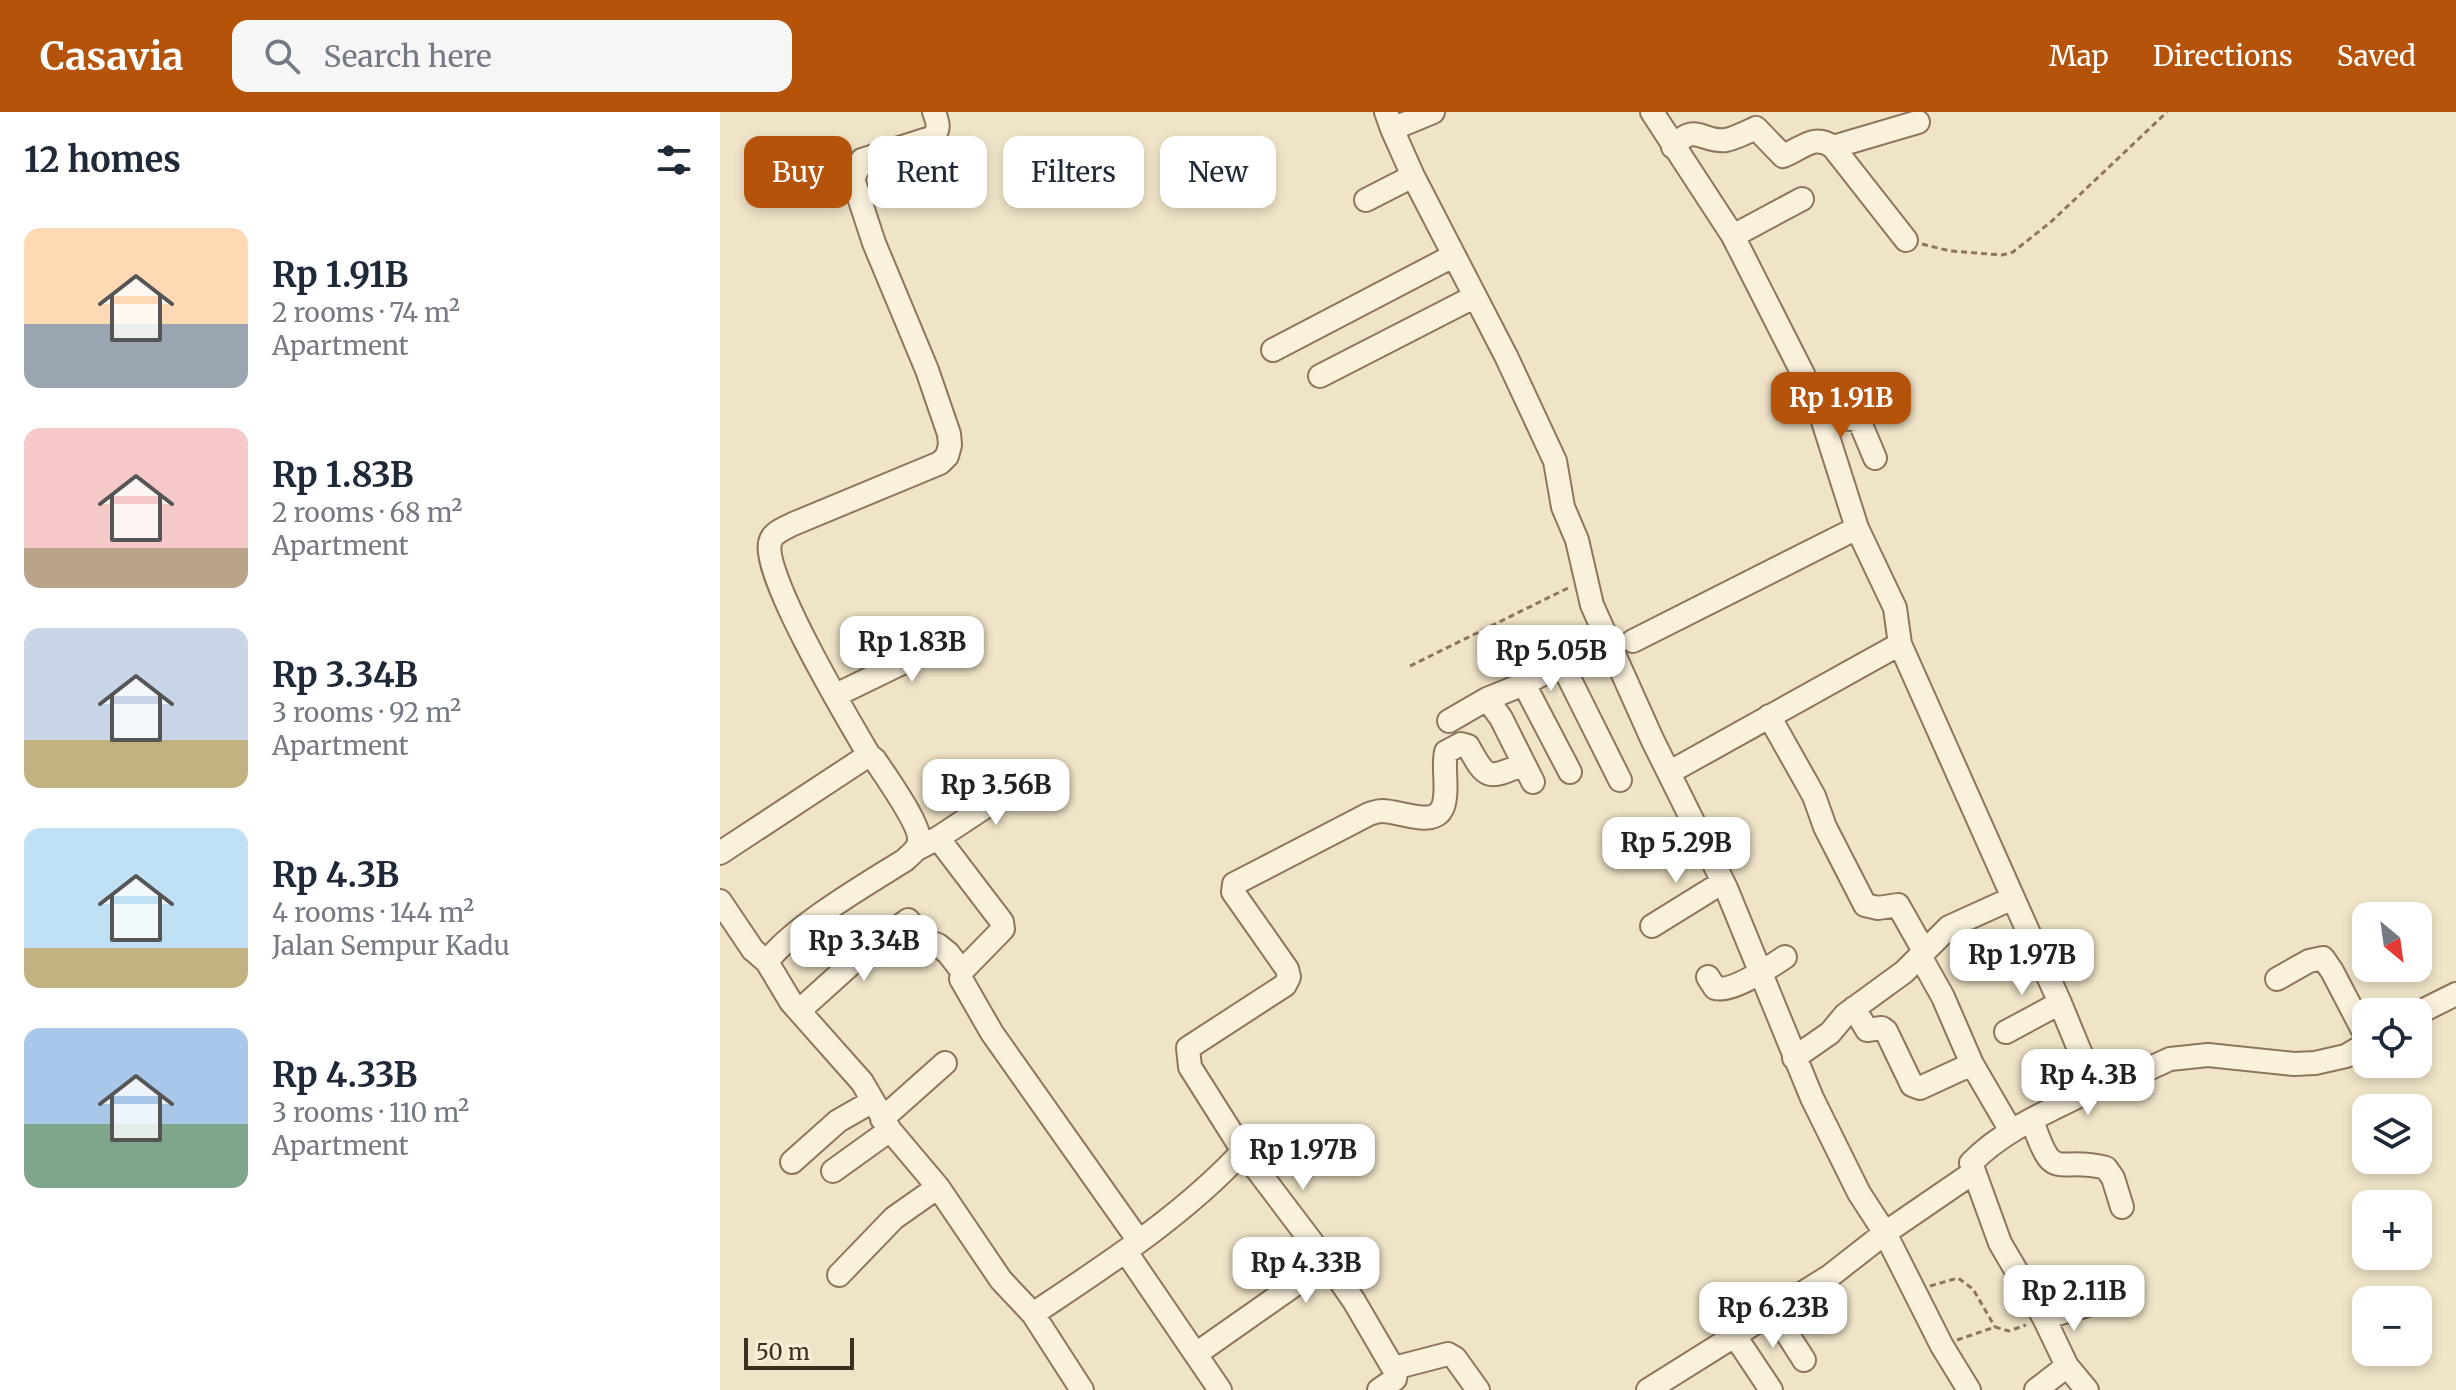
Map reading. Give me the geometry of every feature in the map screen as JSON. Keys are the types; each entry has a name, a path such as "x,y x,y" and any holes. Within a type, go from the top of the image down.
{"street":[{"path":"917,849 918,833 905,807 869,755 793,617 769,545 773,535 793,524 940,463 947,456 950,445 938,400 874,243 853,179 862,160 931,138 939,127 934,112"},
{"path":"1433,112 1389,120 1413,176 1506,356 1555,461 1560,497 1577,540 1584,579 1606,639 1723,882 1794,1058 1835,1147 1969,1390"},
{"path":"1660,117 1673,147 1733,236 1787,338 1821,415 1857,528 1895,608 1900,644 2095,1088"},
{"path":"1833,147 1918,122"},
{"path":"1673,147 1690,134 1728,140 1756,128 1783,156 1820,140 1833,147 1906,240"},
{"path":"1366,200 1413,176"},
{"path":"1733,236 1802,199"},
{"path":"1273,350 1453,256"},
{"path":"1320,376 1474,297"},
{"path":"1821,415 1859,420 1875,458"},
{"path":"1633,641 1857,528"},
{"path":"836,695 968,631"},
{"path":"1449,721 1606,639"},
{"path":"1670,772 1900,644"},
{"path":"1562,664 1620,780"},
{"path":"1524,684 1570,772"},
{"path":"1379,1390 1395,1379 1394,1368 1327,1262 1243,1151 1190,1067 1188,1048 1285,985 1289,977 1287,969 1233,892 1234,884 1369,814 1382,811 1417,819 1433,817 1442,810 1446,799 1446,752 1461,744 1468,746 1482,772 1488,776 1529,773 1501,718 1487,699"},
{"path":"1769,716 1814,796 1825,827 1865,905 1878,908 1898,905 1972,1064 2011,1131"},
{"path":"720,853 869,755"},
{"path":"767,962 797,933 917,849 1029,778"},
{"path":"938,838 1003,926 962,971 961,979 992,1033 1132,1246 1220,1390"},
{"path":"1652,926 1723,882"},
{"path":"1794,1058 1830,1033 1854,1008 1904,972 1949,927 2013,898"},
{"path":"720,901 753,950 767,962 799,1011 848,1064 882,1117 938,1187 1001,1280 1033,1314 1082,1390"},
{"path":"799,1011 862,954 908,920 926,941 948,953 962,971"},
{"path":"1708,977 1719,991 1760,973 1785,957"},
{"path":"2277,979 2309,961 2323,958 2352,1009"},
{"path":"2432,1006 2456,994"},
{"path":"2006,1032 2060,1003"},
{"path":"1854,1008 1867,1030 1882,1028 1886,1031 1915,1088 1972,1064"},
{"path":"2087,1390 2067,1366 2044,1318 2000,1243 1971,1163 1986,1148 2032,1120 2095,1088 2133,1076 2170,1059 2208,1055 2294,1064 2315,1063 2352,1052"},
{"path":"833,1171 882,1117 945,1063"},
{"path":"792,1162 838,1121 882,1117"},
{"path":"2032,1120 2050,1160 2059,1165 2106,1168 2113,1178 2122,1207"},
{"path":"1033,1314 1132,1246 1219,1177 1243,1151"},
{"path":"1654,1388 1830,1276 1885,1233 1974,1172"},
{"path":"839,1275 894,1218 938,1187"},
{"path":"1196,1354 1327,1262"},
{"path":"2044,1318 2091,1304"},
{"path":"1774,1313 1804,1360"},
{"path":"1735,1336 1771,1390"},
{"path":"1394,1368 1448,1354 1455,1358 1478,1390"},
{"path":"2036,1390 2067,1366"}],"path":[{"path":"1906,240 1950,251 2002,255 2013,252 2052,221 2167,112"},
{"path":"1410,666 1584,579"},
{"path":"1915,1291 1958,1278 1973,1289 1995,1327"},
{"path":"1942,1346 1995,1327 2009,1331 2044,1318"}]}
